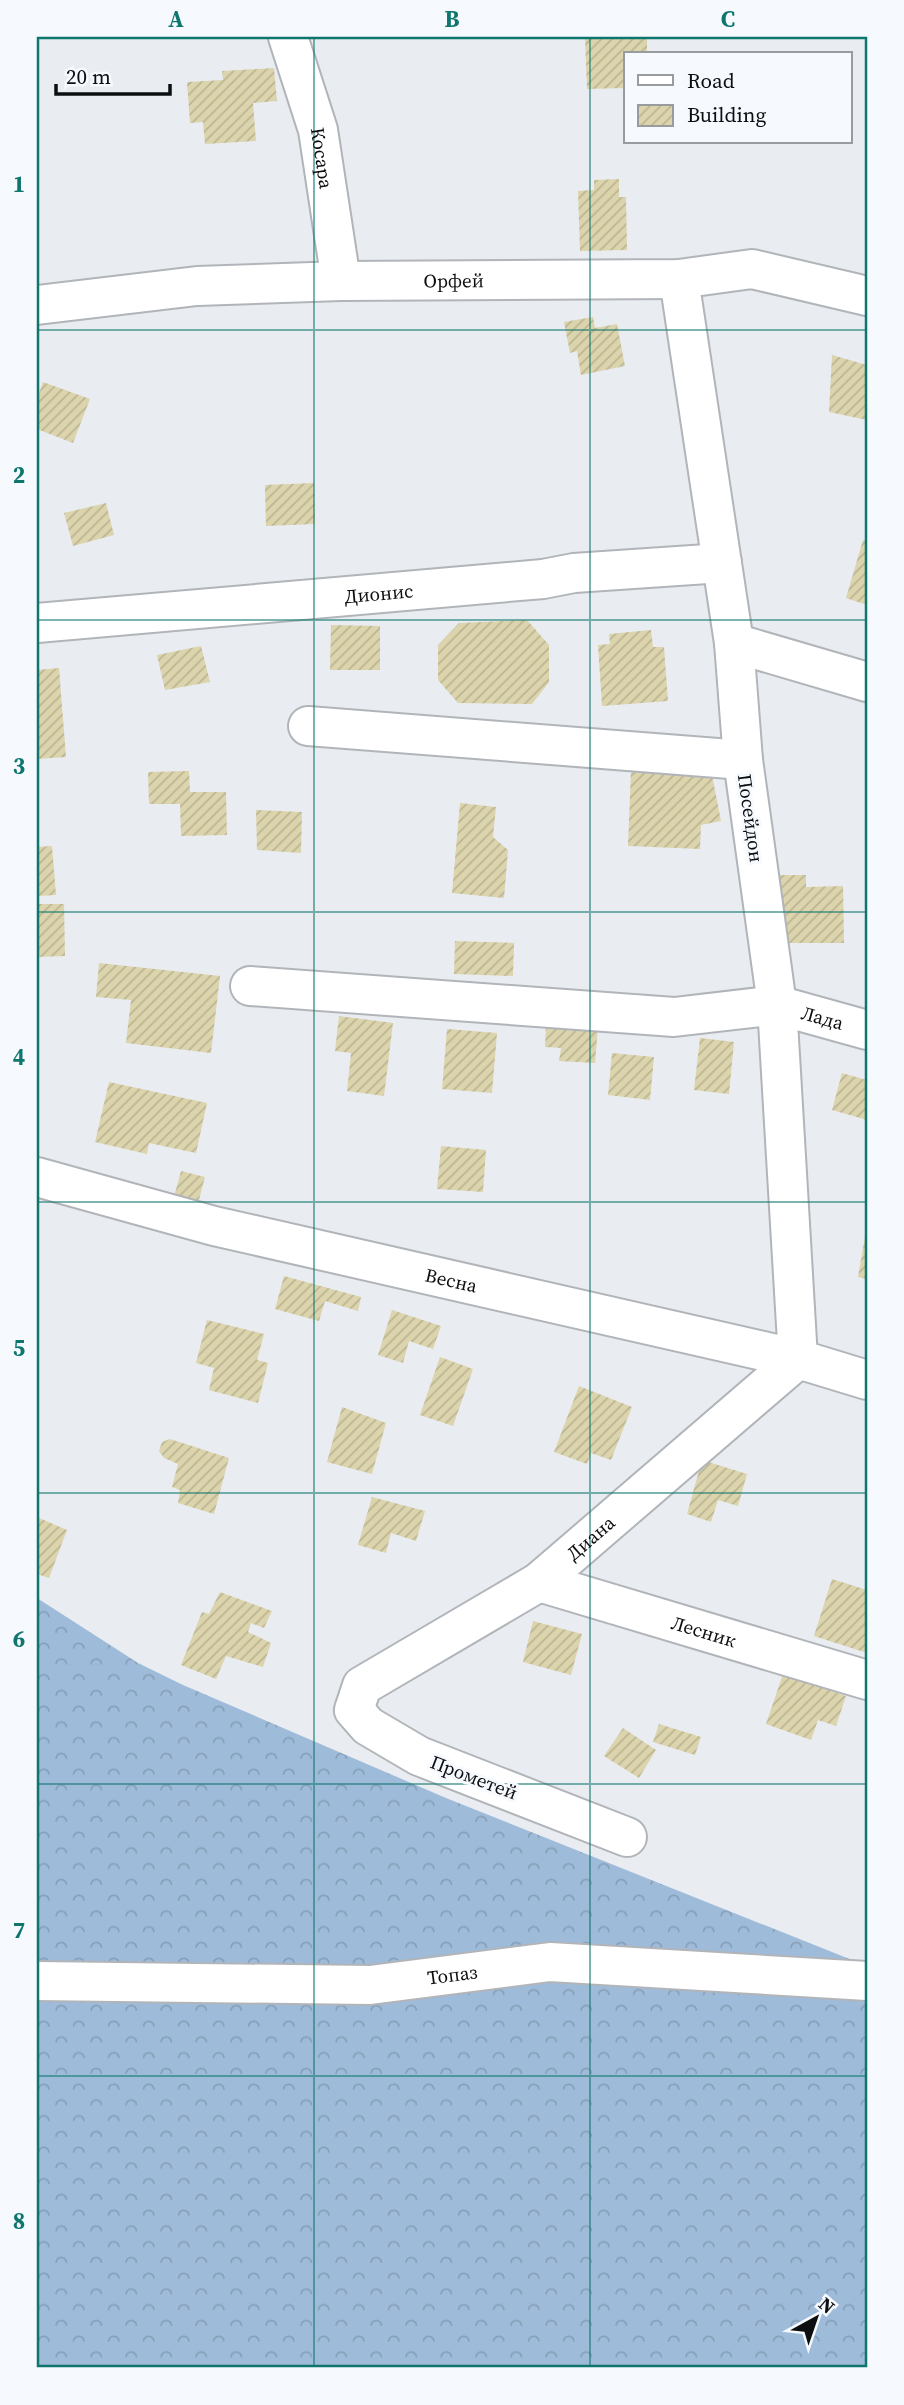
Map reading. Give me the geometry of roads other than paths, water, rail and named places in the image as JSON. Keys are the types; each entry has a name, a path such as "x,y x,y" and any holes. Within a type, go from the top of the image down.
{"street":[{"name":"Косара","path":"288,37 318,130 341,281"},
{"name":"Орфей","path":"37,305 197,286 341,281 679,279 752,269 867,296"},
{"name":"Посейдон","path":"679,279 734,643 743,760 777,1004 798,1359"},
{"name":"Дионис","path":"37,623 543,579 575,573 722,563"},
{"path":"734,643 867,682"},
{"path":"308,726 743,760"},
{"path":"250,986 674,1017 777,1004"},
{"name":"Лада","path":"777,1004 867,1030"},
{"name":"Весна","path":"37,1177 214,1226 798,1359 867,1380"},
{"name":"Диана","path":"362,1686 539,1583 798,1359"},
{"name":"Лесник","path":"539,1583 867,1680"},
{"name":"Прометей","path":"362,1686 354,1710 368,1726 419,1756 627,1837"},
{"name":"Топаз","path":"37,1982 370,1985 550,1962 867,1981"}]}
